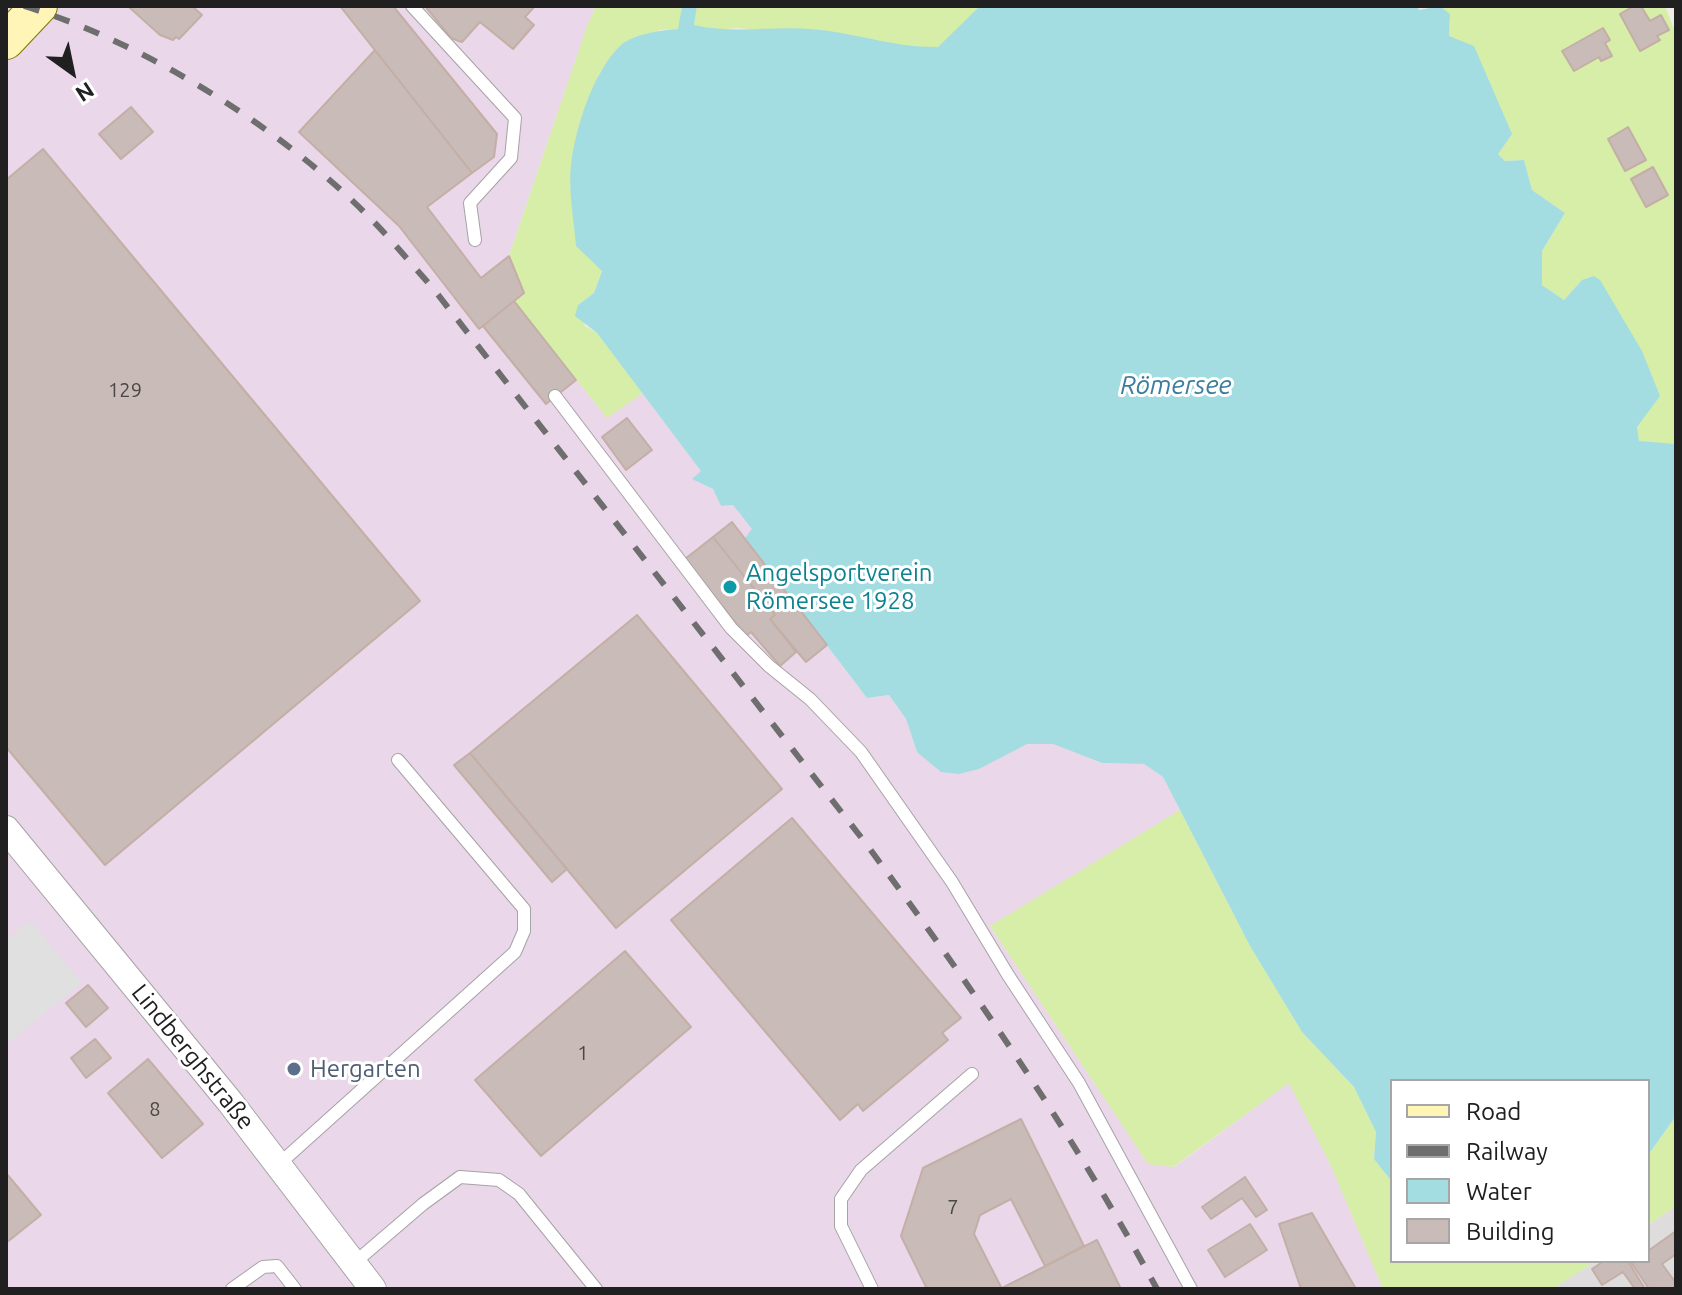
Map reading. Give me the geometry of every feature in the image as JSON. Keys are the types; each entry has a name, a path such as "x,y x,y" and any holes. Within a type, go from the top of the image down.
{"street":[{"path":"6,41 39,6"},
{"name":"Lindberghstraße","path":"6,829 230,1102 373,1289"}],"lane":[{"path":"412,6 515,118 511,158 470,203 475,240"},
{"path":"555,396 731,628 769,666 810,699 861,752 952,882 1079,1083 1191,1289"},
{"path":"278,1165 515,952 524,931 524,909 398,760"},
{"path":"872,1289 841,1226 841,1199 861,1170 972,1074"},
{"path":"353,1264 460,1177 499,1180 519,1194 596,1289"},
{"path":"232,1289 263,1267 277,1266 295,1289"}],"shaded area":[{"path":"6,6 596,6 509,256 524,293 514,302 607,418 643,393 702,471 693,479 713,489 721,506 733,505 753,530 745,538 867,698 889,695 906,719 917,752 1003,755 1027,744 1053,744 1102,763 1144,764 1163,777 1180,810 990,926 1148,1164 1174,1167 1290,1082 1331,1166 1383,1289 6,1289"},
{"path":"30,920 82,983 6,1045 6,940"},
{"path":"1676,1206 1676,1289 1552,1289 1593,1263 1650,1263 1650,1224"}],"green space":[{"path":"596,6 682,6 679,29 659,30 600,72 582,119 571,166 602,270 594,293 578,305 585,326 597,333 643,393 607,418 514,301 524,293 509,256"},
{"path":"697,6 980,6 938,48 918,48 739,28 714,30 694,25"},
{"path":"1440,6 1665,6 1676,34 1676,444 1639,442 1637,427 1582,280 1564,300 1542,285 1542,251 1565,213 1532,190 1524,160 1505,161 1497,153 1449,36 1450,15"},
{"path":"1180,810 1250,946 1302,1032 1354,1087 1376,1132 1374,1159 1390,1179 1390,1263 1593,1263 1552,1289 1383,1289 1331,1166 1289,1083 1173,1167 1148,1164 990,926"},
{"path":"1676,1116 1676,1206 1650,1224 1650,1152"}],"water":[{"name":"Römersee","path":"682,6 697,6 694,25 708,28 810,29 906,45 938,47 980,6 1417,6 1419,10 1440,6 1450,14 1449,36 1474,46 1512,134 1498,154 1505,161 1524,160 1532,190 1565,213 1542,251 1542,285 1564,300 1582,280 1594,276 1600,280 1642,351 1660,396 1637,427 1639,441 1676,444 1676,1116 1650,1152 1650,1079 1390,1079 1390,1179 1374,1159 1376,1132 1354,1087 1302,1032 1250,946 1163,777 1144,764 1102,763 1053,744 1027,744 979,769 959,774 941,772 917,752 906,719 889,695 867,698 745,538 752,529 733,505 721,506 713,489 692,479 701,471 597,333 575,316 578,305 594,293 602,271 576,246 570,185 577,135 587,102 602,70 620,46 640,36 678,29"}],"building":[{"path":"192,6 202,15 179,39 176,37 173,40 160,35 129,7"},
{"path":"340,6 393,6 497,134 494,157 472,173"},
{"path":"425,6 535,6 525,17 534,25 513,49 480,22 462,42 451,38"},
{"path":"1634,6 1641,6 1650,21 1661,15 1669,30 1657,36 1660,40 1640,51 1620,14"},
{"path":"1603,28 1610,40 1605,43 1612,56 1601,61 1599,57 1574,71 1562,51"},
{"path":"375,50 472,173 427,207 481,278 509,256 524,293 479,329 399,226 299,132"},
{"path":"131,107 153,132 121,159 99,134"},
{"path":"1628,127 1646,160 1625,171 1608,139"},
{"path":"43,149 420,601 105,865 6,747 6,180"},
{"path":"1653,167 1668,195 1646,207 1631,179"},
{"path":"514,301 576,380 546,404 483,326"},
{"path":"627,418 652,450 626,470 602,437"},
{"path":"732,522 827,645 806,662 770,619 775,615 713,537"},
{"name":"Angelsportverein Römersee 1928","path":"713,537 775,615 770,619 796,652 780,666 751,632 746,636 685,559"},
{"path":"637,615 782,789 616,928 470,753"},
{"path":"470,753 567,869 552,882 454,765"},
{"path":"792,818 961,1018 942,1033 948,1040 863,1111 858,1104 840,1120 671,920"},
{"path":"625,951 691,1027 541,1156 475,1080"},
{"path":"88,985 108,1008 86,1027 66,1003"},
{"path":"95,1039 111,1058 86,1078 71,1058"},
{"path":"148,1059 203,1124 162,1158 108,1093"},
{"path":"1021,1119 1084,1246 1045,1266 1011,1199 980,1215 974,1234 1002,1289 927,1289 901,1236 923,1168"},
{"path":"6,1173 41,1215 6,1243"},
{"path":"1245,1177 1267,1210 1256,1217 1242,1198 1211,1219 1202,1207"},
{"path":"1312,1213 1356,1289 1301,1289 1279,1224"},
{"path":"1250,1224 1267,1250 1225,1277 1208,1250"},
{"path":"1676,1231 1676,1254 1662,1264 1676,1283 1676,1289 1649,1289 1632,1263 1650,1263 1650,1250"},
{"path":"1097,1240 1121,1289 1002,1289 1002,1288"},
{"path":"1601,1263 1629,1263 1645,1289 1635,1289 1623,1272 1602,1285 1592,1269"}],"railway":[{"path":"24,6 116,42 209,92 296,152 394,243 432,287 904,895 1055,1116 1157,1289"}],"place":[{"name":"Angelsportverein Römersee 1928","path":"730,587"},
{"name":"Hergarten","path":"294,1069"}]}
